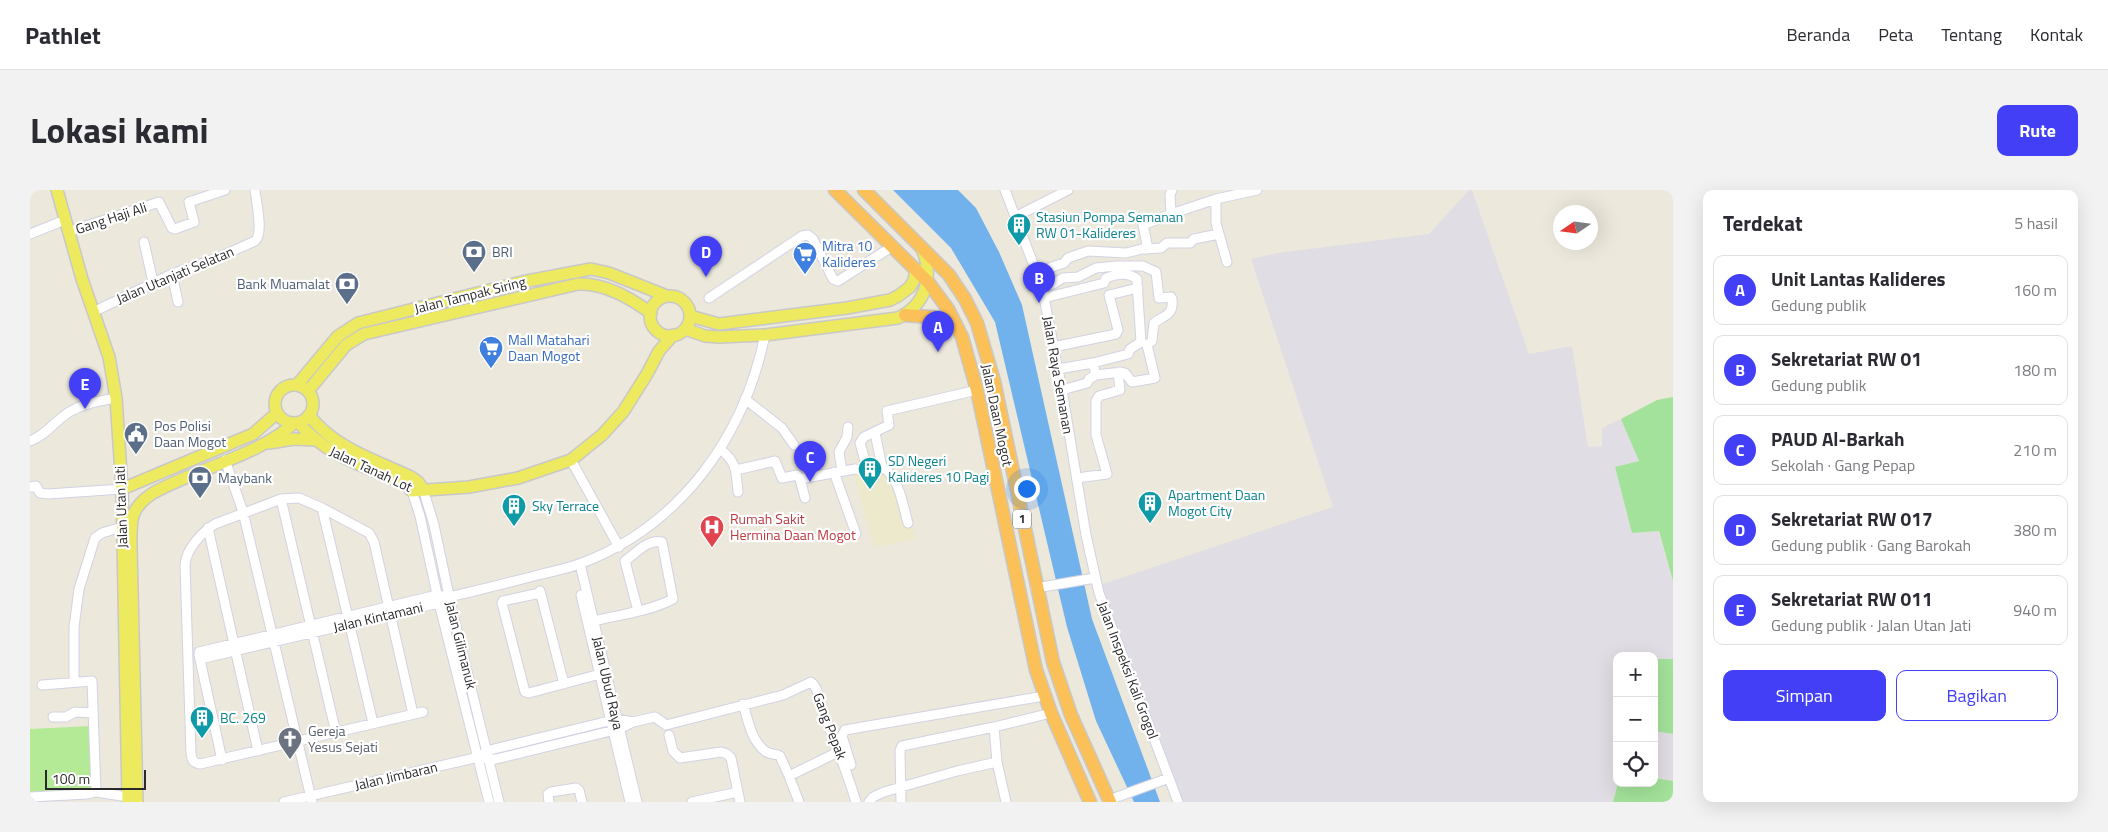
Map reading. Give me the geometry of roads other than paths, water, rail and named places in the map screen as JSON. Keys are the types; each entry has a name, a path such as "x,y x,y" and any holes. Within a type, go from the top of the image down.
{"highway":[{"name":"Jalan Daan Mogot","path":"835,190 916,268 948,309 959,332 977,390 1032,654 1044,696 1090,802"},
{"name":"Jalan Daan Mogot","path":"864,190 949,275 958,287 980,330 994,381 1017,496 1041,587 1057,677 1072,715 1111,800"},
{"path":"905,315 942,318 959,332"},
{"path":"997,486 1014,483"},
{"path":"1000,500 1017,496"}],"main road":[{"name":"Jalan Utan Jati","path":"57,190 66,226 109,357 116,398 122,490 132,800"},
{"path":"685,329 705,336 765,335 892,319 905,315 923,296 928,282 927,260 921,246"},
{"path":"690,316 719,324 847,308 898,296 910,287 916,268"},
{"name":"Jalan Tampak Siring","path":"297,385 338,336 358,323 522,282 591,269 609,273 666,296"},
{"name":"Jalan Tampak Siring","path":"308,391 342,349 358,336 463,309 590,283 633,300 651,313"},
{"path":"666,296 680,299 686,304 690,316 685,329 673,336 660,332 652,324 651,313 656,302 666,296"},
{"path":"847,308 855,316 850,325"},
{"name":"Jalan Tanah Lot","path":"296,423 328,449 418,490 469,487 518,478 571,460 602,435 623,412 647,374 658,350 660,332"},
{"name":"Jalan Tanah Lot","path":"658,350 673,336"},
{"path":"254,449 309,415 313,401 308,391 297,385 286,387 278,393 275,403 277,414 286,422 296,423"},
{"path":"122,490 253,434 277,414"},
{"name":"Jalan Tanah Lot","path":"309,415 318,427 333,440 411,476 418,482 418,490"},
{"path":"225,460 254,449 288,440 315,440"},
{"name":"Jalan Utan Jati","path":"132,800 131,522 133,513 140,503 153,493 225,460"},
{"path":"121,476 125,483 134,484"}],"street":[{"name":"Gang Haji Ali","path":"66,226 160,202 174,229 194,222 189,202 225,190"},
{"name":"Jalan Utanjati Selatan","path":"93,312 153,282 215,259 258,239 260,232 255,190"},
{"name":"Jalan Raya Semanan","path":"1005,190 1042,287 1062,390 1086,536"},
{"path":"1016,217 1068,190"},
{"path":"1171,214 1170,195 1172,190"},
{"path":"1143,266 1145,249 1143,225 1216,199 1257,190"},
{"path":"1216,199 1215,217 1227,262"},
{"path":"30,234 66,226"},
{"path":"1037,272 1064,263 1068,258 1088,251 1126,253 1160,248 1167,243 1190,242 1194,239 1219,234"},
{"path":"710,298 802,236 808,235 813,239 833,279 838,281 893,246"},
{"path":"144,242 153,282"},
{"path":"1042,287 1053,284 1063,278 1078,277 1096,268 1143,266 1155,271 1157,274 1159,298 1171,297 1173,301 1166,317 1154,323 1153,338 1147,345 1155,378 1132,382 1125,373 1118,372 1096,375 1086,384 1062,390"},
{"path":"172,274 178,302"},
{"path":"1044,298 1104,283 1106,278 1114,275 1133,276 1137,279 1141,342 1130,349 1128,354 1058,369"},
{"path":"1053,347 1117,333 1118,330 1109,295 1138,288"},
{"name":"Jalan Kintamani","path":"200,656 577,565 619,547 665,514 683,497 720,449 745,399 759,362 765,335"},
{"path":"1093,363 1096,375"},
{"path":"1077,478 1107,474 1096,435 1096,401 1099,396 1120,390 1118,372"},
{"path":"868,472 860,443 864,437 889,425 888,411 977,390"},
{"path":"30,441 48,431 69,412 85,404 116,398"},
{"path":"745,399 782,428 794,445"},
{"path":"848,427 847,437 839,452 838,471 856,534"},
{"path":"874,432 882,467"},
{"path":"720,449 730,457 736,470 738,492"},
{"path":"225,460 243,512 312,799"},
{"path":"571,460 619,547"},
{"path":"736,470 775,461 782,478 797,475 800,479 805,498"},
{"path":"800,479 855,469 868,472 882,467 888,470 893,478 908,523"},
{"path":"30,487 36,486 40,493 48,494 122,490"},
{"name":"Jalan Gilimanuk","path":"418,490 434,525 449,597 493,754 499,802"},
{"name":"Jalan Gilimanuk","path":"418,490 420,516 438,599 489,802"},
{"path":"299,498 369,533 372,537 418,713 222,760 200,764 195,763 192,760 191,754 185,558 187,552 208,528 243,512 281,499 299,498"},
{"path":"281,499 336,733"},
{"path":"322,508 373,723"},
{"path":"74,682 74,627 78,598 95,538 102,533 122,527"},
{"path":"208,528 258,751"},
{"name":"Jalan Inspeksi Kali Grogol","path":"1086,536 1092,579 1167,779 1178,802"},
{"path":"594,621 638,610 665,603 673,599 662,542 650,543 625,561 638,610"},
{"name":"Jalan Ubud Raya","path":"577,565 594,621 602,673"},
{"name":"Jalan Ubud Raya","path":"577,565 618,737 630,802"},
{"path":"1041,587 1092,579"},
{"path":"564,684 540,592 503,601 524,692 529,693 564,684 602,673"},
{"path":"188,639 200,656 222,760"},
{"path":"42,685 92,681 96,792"},
{"name":"Gang Pepak","path":"695,719 744,704 783,695 811,682 815,686 827,722 840,751 857,802"},
{"path":"857,802 859,792 842,736 845,730 1044,696"},
{"path":"744,704 750,728 755,737 766,752 780,756 800,802"},
{"path":"53,717 66,717 75,712 93,712"},
{"path":"901,802 900,749 902,746 994,728 1051,713"},
{"name":"Jalan Jimbaran","path":"284,802 312,799 493,754 614,720 633,722 655,717 666,725 695,719"},
{"name":"Jalan Jimbaran","path":"493,754 618,737 633,722"},
{"path":"994,728 997,762 1006,802"},
{"path":"669,735 673,751 680,758 721,752 727,754 730,758 740,802"},
{"name":"Jalan Ubud Raya","path":"618,737 637,802"},
{"path":"789,776 840,751"},
{"path":"869,802 873,796 997,762"},
{"path":"1111,800 1167,779"},
{"path":"549,798 576,788 579,790 582,802"},
{"path":"30,797 96,792 132,800"},
{"path":"692,802 738,792"}],"water":[{"path":"893,190 958,190 976,208 999,252 1022,305 1092,619 1160,802 1134,802 1096,721 1067,627 995,322 951,248"}],"place":[{"name":"Stasiun Pompa Semanan RW 01-Kalideres","path":"1019,246"},
{"name":"BRI","path":"474,273"},
{"name":"Mitra 10 Kalideres","path":"805,275"},
{"name":"Sekretariat RW 017","path":"706,277"},
{"name":"Sekretariat RW 01","path":"1039,303"},
{"name":"Bank Muamalat","path":"347,305"},
{"name":"Unit Lantas Kalideres","path":"938,352"},
{"name":"Mall Matahari Daan Mogot","path":"491,369"},
{"name":"Sekretariat RW 011","path":"85,409"},
{"name":"Pos Polisi Daan Mogot","path":"136,455"},
{"name":"PAUD Al-Barkah","path":"810,482"},
{"name":"SD Negeri Kalideres 10 Pagi","path":"870,490"},
{"name":"Maybank","path":"200,499"},
{"name":"Apartment Daan Mogot City","path":"1150,524"},
{"name":"Sky Terrace","path":"514,527"},
{"name":"Rumah Sakit Hermina Daan Mogot","path":"712,548"},
{"name":"BC. 269","path":"202,739"},
{"name":"Gereja Yesus Sejati","path":"290,760"}]}
